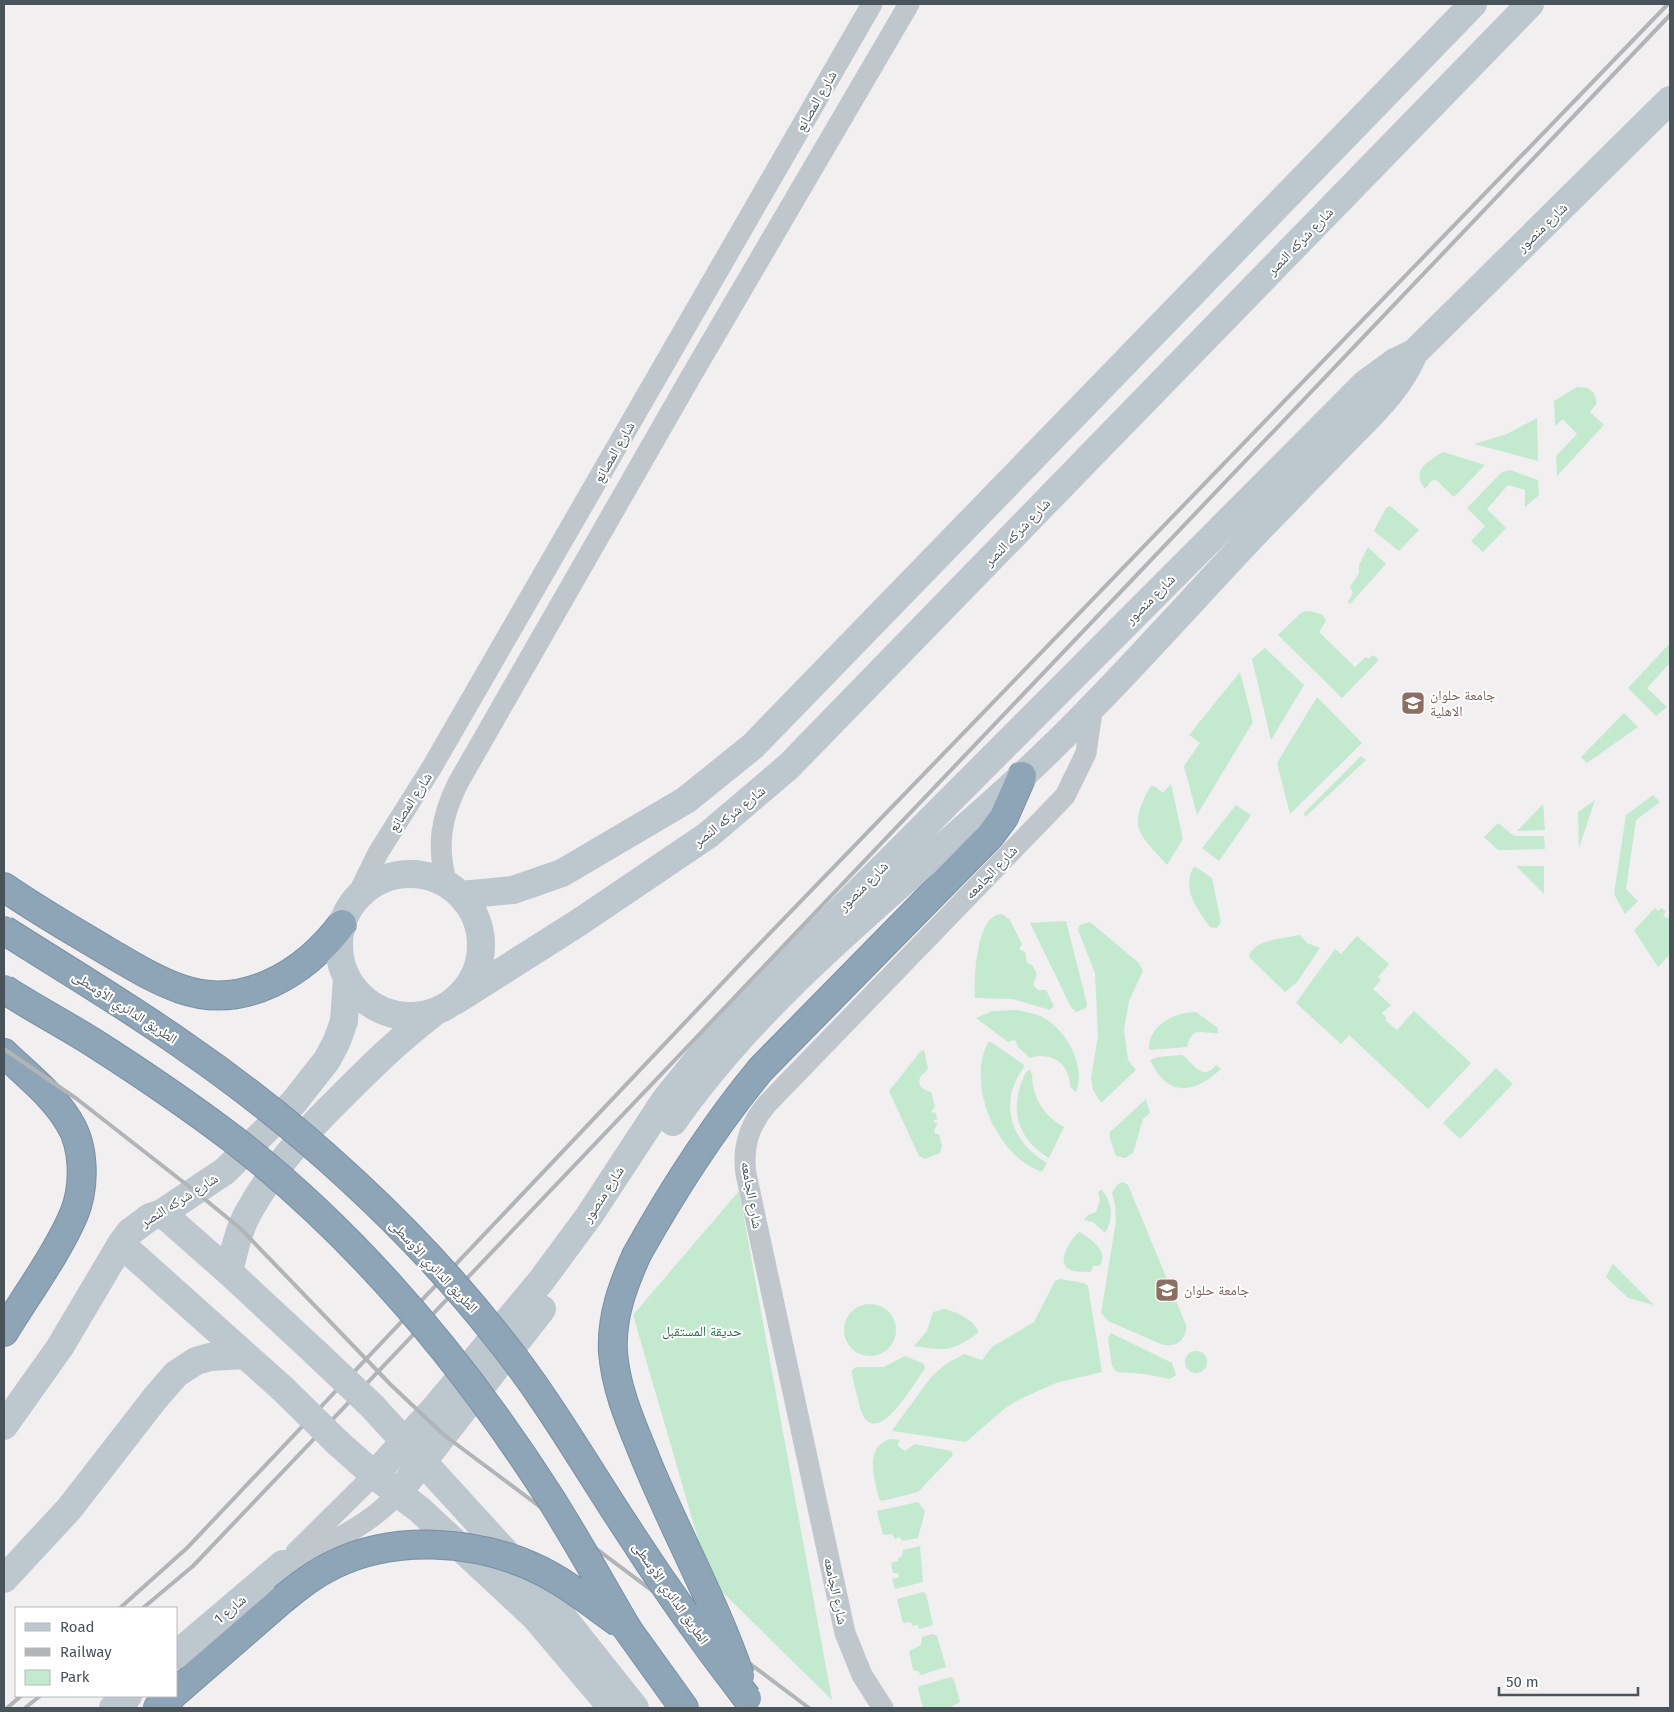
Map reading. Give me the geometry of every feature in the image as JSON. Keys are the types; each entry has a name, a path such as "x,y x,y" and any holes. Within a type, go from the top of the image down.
{"highway":[{"path":"752,1703 720,1623 669,1516 617,1384 613,1350 615,1317 624,1284 637,1254 692,1159 737,1098 761,1069 990,836 1004,817 1022,776"},
{"path":"4,887 147,974 182,989 208,995 234,995 260,988 284,977 325,946 342,924"},
{"name":"الطريق الدائري الأوسطى","path":"4,930 190,1049 262,1105 333,1164 450,1280 498,1336 541,1395 661,1581 752,1703"},
{"path":"4,989 165,1089 211,1123 300,1197 363,1257 414,1313 463,1373 508,1434 551,1498 628,1630 684,1708"},
{"path":"4,1053 52,1098 70,1123 80,1152 82,1183 74,1213 60,1240 4,1332"},
{"path":"178,1690 308,1579 352,1557 391,1548 445,1544 488,1550 533,1567 574,1591 628,1630"},
{"path":"158,1708 171,1697"}],"street":[{"name":"شارع المصانع","path":"355,900 378,853 432,767 872,4"},
{"path":"229,1272 240,1230 247,1214 286,1155 358,1078 394,1045 432,1015 455,1001 472,981 480,956 479,930 475,917 454,890 442,866 440,845 442,823 448,802 690,378 910,4"},
{"path":"432,1015 403,1016 377,1008 355,991 347,979 340,952 342,924 355,900 374,884 398,875 423,875 454,890 513,890 562,873 686,800 739,759 1473,4"},
{"name":"شارع شركه النصر","path":"455,1001 578,923 708,835 789,766 1530,4"},
{"name":"شارع منصور","path":"374,1475 435,1408 570,1244 665,1100 724,1027 1366,383 1395,362 1414,353 1670,100"},
{"name":"شارع منصور","path":"398,1493 421,1461 507,1356 524,1330 576,1268 681,1111 718,1064 801,976 1022,776 1093,705 1256,532 1386,399 1407,371 1414,353"},
{"path":"666,362 690,378"},
{"name":"شارع الجامعه","path":"883,1708 862,1675 845,1633 746,1174 744,1162 747,1136 759,1113 767,1104 1065,796 1086,753 1093,705"},
{"name":"شارع شركه النصر","path":"4,1426 60,1348 121,1244 130,1232 150,1217 162,1213 225,1171 272,1126 315,1076 337,1041 344,1020 347,979"},
{"path":"162,1213 229,1272 372,1406 421,1461 442,1480 550,1602 635,1708"},
{"path":"121,1244 245,1355 337,1442 374,1475 420,1510 535,1617 612,1708"},
{"path":"4,1579 69,1509 176,1374 196,1361 210,1357 245,1355"},
{"name":"شارع 1","path":"178,1653 283,1564 374,1475"},
{"name":"شارع 1","path":"283,1564 354,1530 376,1515 398,1493"},
{"path":"113,1708 127,1697"}],"green space":[{"path":"1577,387 1587,388 1594,393 1597,403 1590,412 1604,425 1557,476 1556,456 1577,434 1563,419 1555,426 1554,401"},
{"path":"1537,418 1538,461 1474,444 1507,434"},
{"path":"1443,452 1485,465 1454,497 1436,480 1431,481 1425,489 1421,482 1420,471 1427,463"},
{"path":"1510,470 1538,480 1539,495 1525,507 1525,490 1508,485 1487,509 1506,528 1483,552 1471,541 1485,526 1467,508 1502,472"},
{"path":"1390,506 1419,530 1399,551 1374,531 1386,508"},
{"path":"1368,547 1386,564 1350,604 1348,602 1353,593 1350,587 1359,573 1359,565"},
{"path":"1310,611 1323,615 1326,621 1319,632 1355,667 1366,657 1369,659 1373,655 1379,660 1342,698 1278,635 1302,612"},
{"path":"1670,643 1670,663 1647,688 1667,707 1656,716 1628,688"},
{"path":"1265,648 1304,685 1271,740 1252,659"},
{"path":"1240,672 1253,722 1197,815 1184,766 1200,743 1189,735"},
{"path":"1317,697 1362,743 1290,814 1277,763"},
{"path":"1624,713 1638,727 1587,763 1581,757"},
{"path":"1361,756 1366,760 1305,817 1304,813"},
{"path":"1171,784 1183,839 1167,865 1143,837 1139,830 1138,822 1139,812 1150,787 1154,786 1163,793"},
{"path":"1653,795 1660,802 1636,820 1626,889 1638,901 1625,914 1614,894 1626,815"},
{"path":"1595,800 1579,848 1578,812"},
{"path":"1543,804 1545,830 1517,831"},
{"path":"1236,805 1251,815 1219,861 1202,848"},
{"path":"1498,823 1514,836 1544,836 1545,849 1498,850 1484,837"},
{"path":"1194,866 1212,878 1221,922 1217,928 1210,927 1192,898 1189,883 1190,874"},
{"path":"1516,866 1544,866 1544,894"},
{"path":"1655,908 1658,911 1661,908 1666,912 1663,915 1666,918 1670,917 1670,954 1658,967 1634,930"},
{"path":"1002,914 1010,920 1022,944 1019,949 1025,952 1027,963 1032,965 1037,974 1033,985 1038,990 1046,990 1054,1006 1050,1010 1013,999 975,998 976,963 982,936 987,924 993,917"},
{"path":"1066,921 1087,1004 1086,1008 1076,1012 1071,1007 1030,923"},
{"path":"1090,922 1139,963 1143,971 1129,1001 1124,1029 1128,1060 1136,1070 1101,1103 1093,1090 1091,1078 1098,1036 1095,973 1078,930 1080,925"},
{"path":"1300,935 1307,943 1320,948 1297,982 1285,992 1249,957 1251,951 1262,943"},
{"path":"1357,936 1389,964 1378,977 1381,980 1373,989 1391,1005 1382,1013 1387,1018 1385,1020 1397,1030 1414,1011 1471,1063 1428,1109 1349,1035 1341,1044 1296,1003 1335,949 1341,954"},
{"path":"1017,1010 1032,1013 1049,1021 1065,1038 1072,1048 1079,1071 1079,1082 1076,1092 1070,1087 1067,1072 1058,1061 1046,1056 1030,1058 1018,1047 1015,1040 1008,1042 976,1018 993,1011"},
{"path":"1196,1012 1218,1028 1218,1033 1195,1033 1189,1040 1187,1047 1149,1050 1153,1034 1164,1022 1180,1014"},
{"path":"988,1042 991,1042 1024,1065 1015,1082 1011,1097 1012,1120 1021,1140 1028,1149 1047,1163 1042,1172 1026,1164 1011,1151 999,1136 990,1118 984,1099 981,1079 982,1060"},
{"path":"924,1050 928,1069 920,1077 919,1084 922,1088 931,1092 935,1107 931,1112 936,1113 937,1119 933,1121 938,1124 934,1130 935,1134 939,1134 942,1146 940,1153 925,1159 919,1156 889,1091 920,1052"},
{"path":"1182,1055 1201,1071 1211,1070 1216,1065 1221,1069 1201,1083 1182,1088 1173,1086 1165,1081 1150,1060 1157,1057"},
{"path":"1496,1068 1513,1084 1460,1139 1443,1123"},
{"path":"1030,1070 1035,1093 1040,1105 1048,1115 1064,1127 1049,1158 1029,1141 1022,1131 1018,1120 1018,1097 1026,1072"},
{"path":"1146,1099 1150,1113 1143,1119 1133,1153 1125,1158 1116,1156 1110,1139 1110,1132"},
{"path":"1123,1182 1128,1185 1186,1325 1182,1339 1175,1344 1161,1344 1108,1321 1101,1313 1116,1221 1112,1193 1118,1184"},
{"path":"1101,1190 1108,1199 1111,1211 1110,1223 1105,1233 1093,1222 1084,1220 1088,1215 1096,1212 1100,1200 1098,1192"},
{"name":"حديقة المستقبل","path":"739,1191 832,1700 710,1580 633,1315"},
{"path":"1079,1232 1095,1243 1101,1251 1102,1260 1100,1266 1093,1266 1091,1272 1073,1271 1066,1267 1064,1263 1068,1246"},
{"path":"1613,1264 1654,1305 1628,1298 1606,1277"},
{"path":"1060,1279 1084,1283 1088,1286 1102,1372 1056,1383 1020,1399 1004,1409 966,1442 893,1431 932,1376 946,1364 964,1354 982,1360 992,1347 1034,1322 1055,1281"},
{"path":"870,1304 880,1306 888,1312 894,1320 896,1330 894,1340 888,1348 880,1354 870,1356 860,1354 852,1348 846,1340 844,1330 846,1320 852,1312 860,1306"},
{"path":"944,1309 959,1314 970,1321 975,1325 978,1333 954,1347 934,1349 914,1346 927,1331 933,1312"},
{"path":"1111,1333 1172,1363 1176,1375 1170,1379 1145,1374 1117,1372 1112,1366 1108,1338"},
{"path":"1196,1351 1204,1354 1207,1362 1204,1370 1196,1373 1188,1370 1185,1362 1188,1354"},
{"path":"905,1356 924,1364 925,1368 892,1413 882,1421 873,1424 865,1419 859,1404 852,1370 856,1367 884,1367"},
{"path":"890,1439 899,1440 898,1446 905,1451 915,1444 951,1451 953,1455 918,1492 882,1501 879,1499 875,1483 874,1457 876,1450 882,1443"},
{"path":"918,1502 925,1511 918,1538 902,1541 900,1537 895,1539 892,1534 883,1535 877,1511"},
{"path":"920,1546 923,1582 895,1589 892,1579 899,1577 898,1573 893,1573 891,1563 898,1561 898,1558 902,1556 903,1550"},
{"path":"923,1592 926,1594 933,1624 919,1629 918,1625 912,1626 911,1622 903,1623 897,1599"},
{"path":"933,1634 937,1636 946,1667 921,1675 918,1671 913,1670 909,1651 921,1645 922,1637"},
{"path":"951,1677 954,1680 960,1702 949,1708 923,1708 918,1689 920,1686"}],"railway":[{"path":"121,1607 187,1548 747,957 1668,4"},
{"path":"144,1607 193,1566 1670,15"},
{"path":"4,1049 77,1099 241,1229 391,1385 444,1435 809,1708"},
{"path":"7,1708 20,1697"},
{"path":"25,1708 39,1697"}],"place":[{"name":"جامعة حلوان الاهلية","path":"1413,703"},
{"name":"جامعة حلوان","path":"1167,1290"}]}
